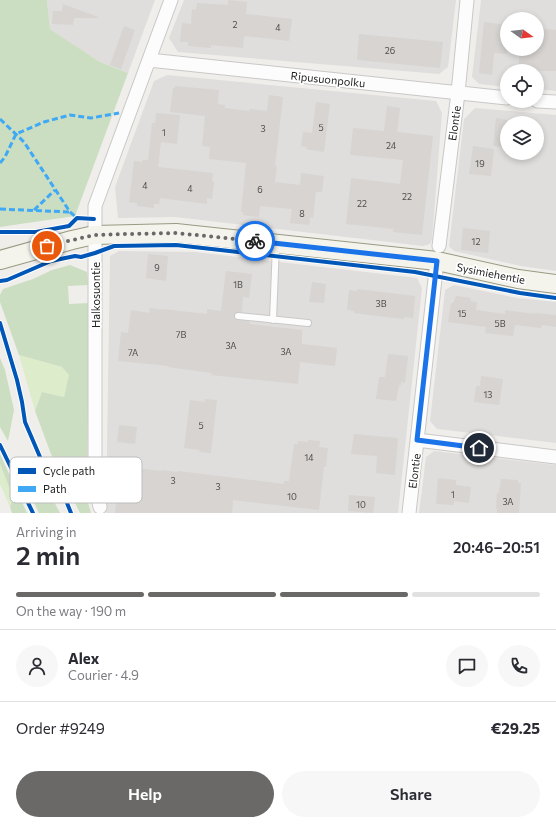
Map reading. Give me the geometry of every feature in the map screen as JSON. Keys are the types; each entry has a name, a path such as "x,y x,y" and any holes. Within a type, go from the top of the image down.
{"street":[{"name":"Halkosuontie","path":"95,457 95,206 171,0"},
{"name":"Elontie","path":"409,513 438,254 458,93 467,0"},
{"name":"Ripusuonpolku","path":"149,60 500,97"},
{"path":"544,101 556,102"},
{"name":"Sysimiehentie","path":"0,260 94,235 176,233 276,244 438,254 518,279 556,284"},
{"path":"417,440 556,457"}],"lane":[{"path":"273,320 276,244"},
{"path":"238,316 308,323"}],"shaded area":[{"path":"47,0 155,0 128,73 100,62 50,29"},
{"path":"184,0 456,0 448,67 439,74 178,52 169,38"},
{"path":"481,0 556,0 556,91 544,90 544,64 500,64 500,86 479,84 472,77"},
{"path":"167,75 436,101 442,113 432,239 430,244 423,246 175,217 118,218 115,187 154,81"},
{"path":"475,108 556,115 556,271 521,266 454,251 449,246 464,119"},
{"path":"119,251 195,252 417,278 422,288 398,513 106,513 106,503 142,503 142,457 107,457 110,256"},
{"path":"454,285 517,298 556,302 556,443 437,429 430,421 445,290"},
{"path":"434,451 556,465 556,513 419,513 426,457"}],"green space":[{"path":"0,0 47,0 50,29 100,62 128,73 75,216 0,227"},
{"path":"70,265 87,272 88,285 68,286 69,304 89,303 87,457 52,457 35,411 42,392 64,397 69,375 62,367 19,355 0,302 0,295 3,289 33,279 52,270"},
{"path":"19,355 62,367 70,375 64,397 42,392 35,411"},
{"path":"0,358 5,370 14,410 8,441 0,427"},
{"path":"0,454 10,476 10,489 0,464"},
{"path":"0,464 10,489 10,507 0,484"},
{"path":"11,503 22,503 27,513 12,513 10,507"},
{"path":"34,503 55,503 60,513 39,513"},
{"path":"75,503 88,503 91,513 80,513"}],"building":[{"path":"228,0 247,2 246,14 292,19 289,41 244,36 243,48 211,45 211,48 188,46 188,42 180,42 182,23 191,24 192,9 196,10 197,3 228,5"},
{"path":"63,4 98,18 74,18 73,25 52,24 53,11 62,11"},
{"path":"484,22 500,24 500,53 494,53 492,75 479,73"},
{"path":"124,26 135,30 121,69 110,65"},
{"path":"544,29 556,30 556,71 544,71 544,64 519,64 519,56 544,56"},
{"path":"359,34 443,42 440,68 357,60"},
{"path":"175,86 219,90 218,104 225,105 225,108 249,111 250,109 267,111 269,95 283,97 275,166 277,166 275,182 300,185 301,173 324,176 322,192 316,192 313,218 310,217 309,225 290,223 292,209 260,206 259,217 243,215 243,212 241,212 246,163 209,159 210,147 202,146 205,116 170,112 173,88 175,88"},
{"path":"316,102 330,104 324,152 306,149 307,147 301,146 303,132 312,133"},
{"path":"387,106 400,108 397,132 433,136 422,235 393,232 394,229 346,224 351,178 400,184 403,160 350,155 353,128 384,131"},
{"path":"156,113 180,115 177,144 161,142 158,167 213,173 212,181 214,182 212,199 207,198 207,204 160,198 159,204 154,204 154,208 137,206 137,203 129,202 134,161 142,162 142,160 148,160 152,123 155,123"},
{"path":"496,118 500,119 500,147 493,146"},
{"path":"473,146 494,149 491,176 469,174"},
{"path":"463,228 490,231 488,253 461,250"},
{"path":"148,254 168,256 166,281 146,278"},
{"path":"226,271 252,274 249,298 243,297 242,312 235,313 235,319 250,322 249,324 302,330 302,344 337,348 335,366 300,362 298,384 211,375 212,373 168,367 169,366 118,361 121,332 128,333 131,310 149,313 150,308 207,314 207,309 221,311"},
{"path":"312,282 326,284 324,303 309,302"},
{"path":"357,289 415,296 413,318 404,317 404,319 369,315 354,313 354,311 347,310 349,290 357,291"},
{"path":"456,296 471,298 470,301 477,302 476,310 505,314 505,310 556,315 556,327 542,325 541,328 515,325 513,336 485,333 486,327 448,322 451,303 453,303"},
{"path":"388,354 408,356 405,383 401,382 401,385 399,385 396,401 376,399 379,377 385,377"},
{"path":"481,376 503,379 499,405 474,402 476,386 480,386"},
{"path":"205,399 217,400 211,453 199,452 200,450 184,448 190,400 205,402"},
{"path":"119,425 137,427 135,444 117,442"},
{"path":"354,434 398,438 395,475 376,473 377,456 351,454"},
{"path":"308,440 320,441 319,447 328,448 326,467 324,467 319,510 233,500 232,513 115,513 116,503 142,503 142,469 178,471 284,484 284,481 289,481 294,444 298,444 298,441 308,442"},
{"path":"438,478 456,480 456,485 471,487 469,503 454,501 454,505 436,504"},
{"path":"501,479 518,480 518,483 521,483 519,513 497,513 497,493 499,493"},
{"path":"349,495 375,497 373,513 348,511"}],"marked path":[{"path":"0,163 5,157 16,134 44,122 70,115 91,118 119,113"},
{"path":"0,119 24,142 70,212 77,218"},
{"path":"34,210 55,190"},
{"path":"0,209 70,212"}],"cycle path":[{"path":"0,232 36,232 69,226 77,218 94,219"},
{"path":"0,281 7,280 51,261 75,256 81,257 114,246 176,245 415,272 520,293 556,298"},
{"path":"0,323 17,380 25,422 40,457"},
{"path":"0,445 10,466"},
{"path":"28,503 33,513"},
{"path":"67,503 71,513"}],"way so far":[{"path":"47,246 94,235 129,234 176,233 255,241"}],"route":[{"path":"255,241 437,261 417,440 479,448"}]}
